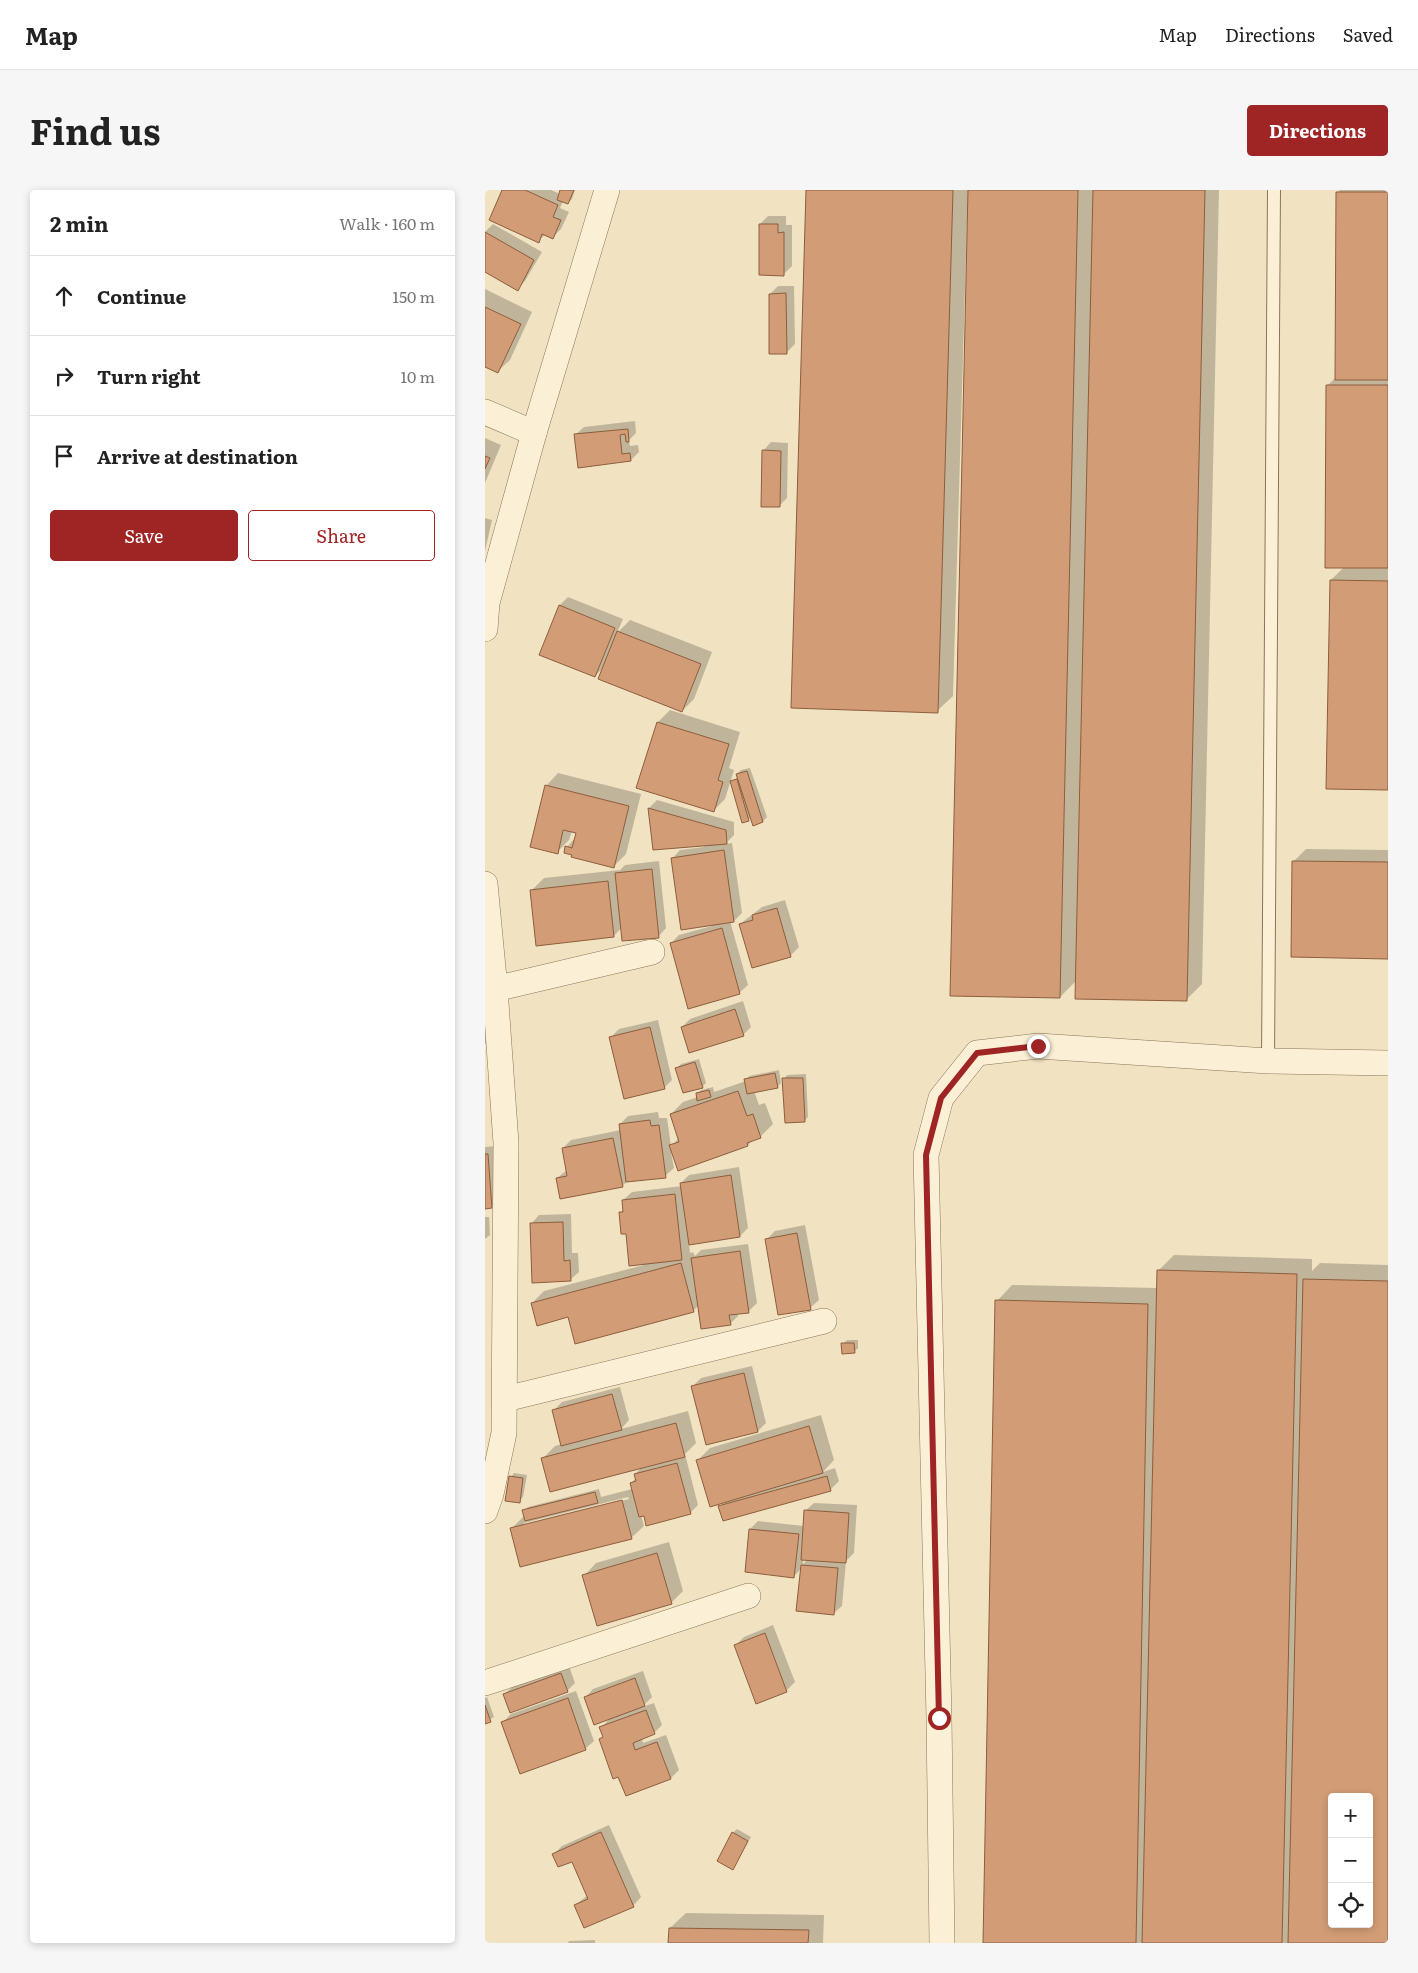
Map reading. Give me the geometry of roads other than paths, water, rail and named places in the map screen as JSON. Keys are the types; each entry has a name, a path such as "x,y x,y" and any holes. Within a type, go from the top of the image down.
{"street":[{"path":"485,628 487,603 534,433 607,190"},
{"path":"485,412 534,433"},
{"path":"485,884 506,1143 505,1399 494,1432 491,1494 485,1510"},
{"path":"495,989 652,952"},
{"path":"942,1943 926,1155 941,1098 977,1053 1038,1046 1268,1061 1388,1063"},
{"path":"505,1399 824,1321"},
{"path":"485,1683 748,1596"}],"lane":[{"path":"1268,1061 1274,190"}]}
